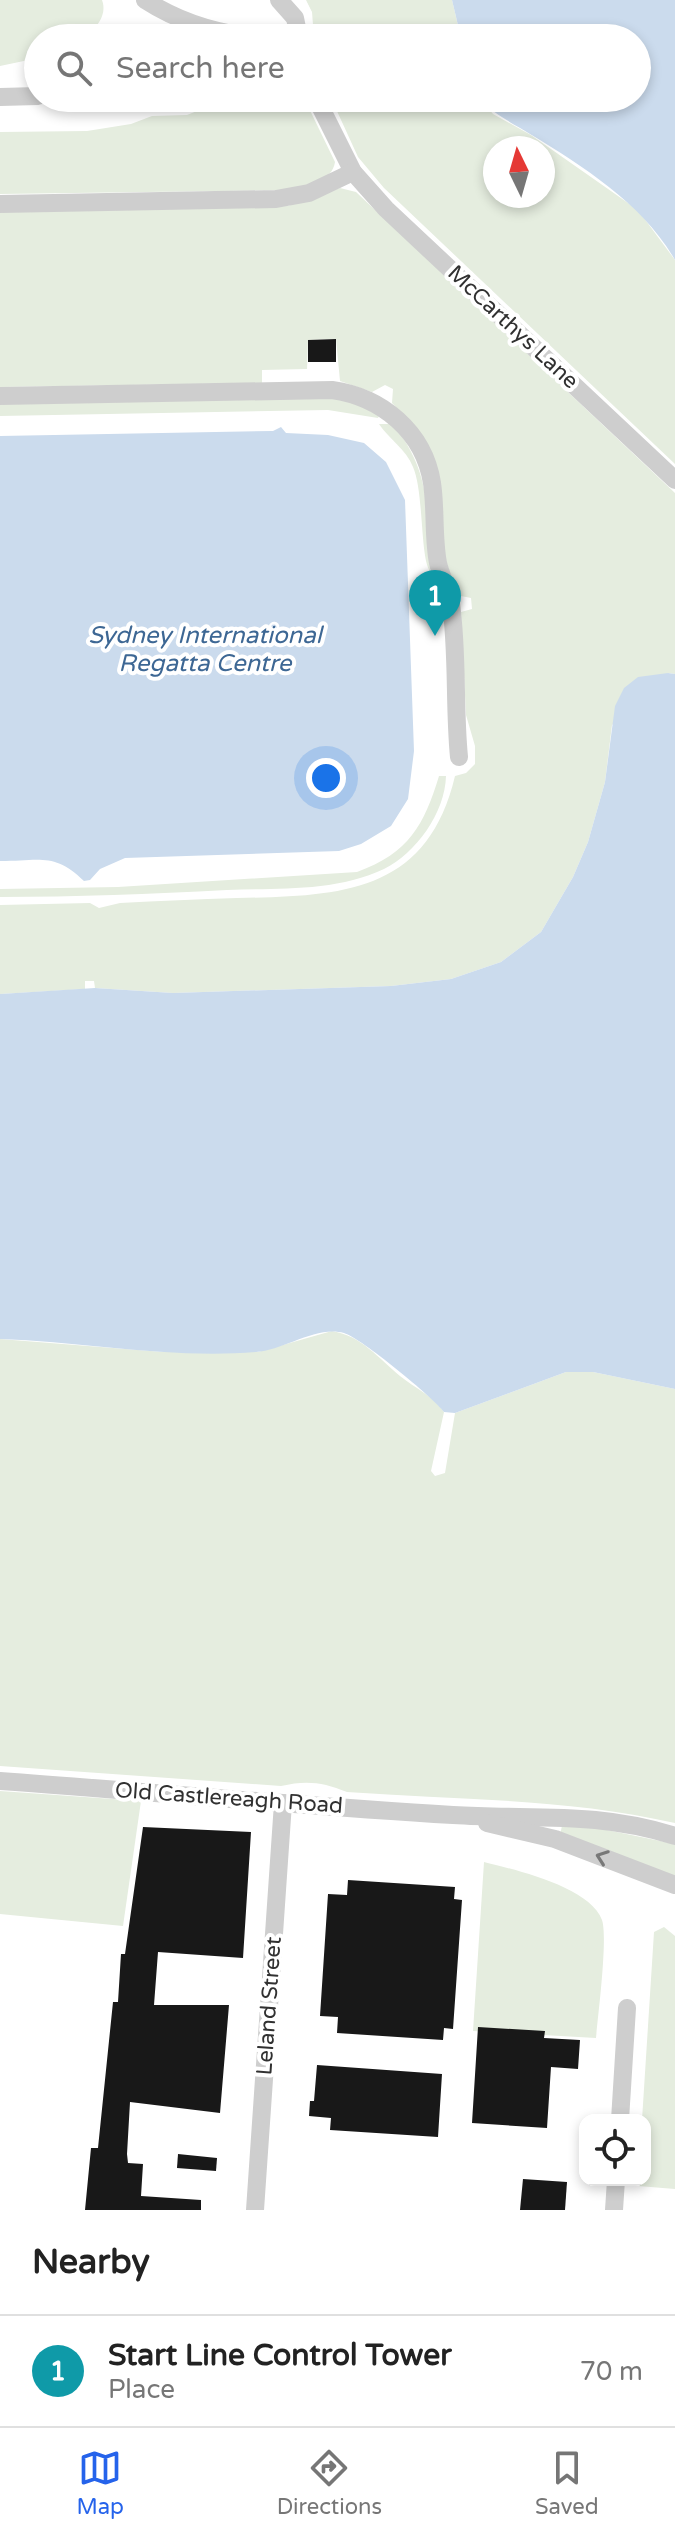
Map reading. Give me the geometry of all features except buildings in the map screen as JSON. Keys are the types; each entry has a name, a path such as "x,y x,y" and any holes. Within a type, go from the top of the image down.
{"street":[{"path":"145,0 171,17 194,24"},
{"path":"279,0 295,18 296,24"},
{"path":"0,97 24,96"},
{"name":"McCarthys Lane","path":"323,112 353,172 386,209 675,480"},
{"path":"0,204 276,199 309,193 353,172"},
{"path":"0,396 332,390 363,397 393,415 416,442 432,484 438,563 451,605 459,757"},
{"name":"Old Castlereagh Road","path":"0,1781 457,1816 572,1816 643,1826 675,1836"},
{"name":"Leland Street","path":"255,2210 283,1803"},
{"name":"Old Castlereagh Road","path":"457,1816 555,1839 675,1885"},
{"path":"620,2114 627,2008"},
{"path":"614,2210 616,2186"}],"shaded area":[{"path":"0,0 102,0 102,17 97,24 24,24 24,61 0,66"},
{"path":"306,0 452,0 458,24 313,24 312,12"},
{"path":"194,112 311,112 335,162 333,168 325,178 294,190 0,194 0,132 87,131 131,124 152,116"},
{"path":"337,112 491,112 532,136 483,136 483,208 555,208 555,152 638,210 675,260 675,464 384,188 358,157"},
{"path":"340,188 356,192 675,493 675,674 668,673 612,725 605,782 588,842 573,877 541,932 501,962 451,979 391,986 173,993 95,988 94,981 85,981 85,989 0,994 0,905 90,903 99,908 120,903 311,895 344,890 374,880 401,866 424,845 442,815 455,776 466,773 475,764 475,746 466,715 461,612 472,609 471,598 456,595 405,416 392,403 393,389 385,385 372,392 340,381 336,339 308,340 307,369 262,370 262,383 0,387 0,211 288,206"},
{"path":"337,397 380,414 378,418 328,410 0,416 0,403"},
{"path":"379,424 393,424 406,442 421,477 427,511 430,571 413,467"},
{"path":"439,776 446,776 440,804 417,842 384,869 346,882 286,889 0,897 0,889 118,887 357,872 390,856 412,835 427,809"},
{"path":"332,1331 361,1343 444,1412 431,1471 435,1476 445,1473 455,1413 566,1372 593,1372 675,1389 675,1823 552,1804 347,1792 314,1783 281,1786 0,1766 0,1339 163,1352 258,1352"},
{"path":"0,1791 141,1801 123,1926 0,1914"},
{"path":"563,1821 675,1844 675,1876 560,1835"},
{"path":"484,1862 568,1889 595,1908 604,1929 596,2038 473,2031"},
{"path":"664,1927 675,1936 675,2189 638,2186 651,2186 651,2114 642,2114 654,1932"}],"water":[{"path":"452,0 675,0 675,260 662,240 629,204 555,150 555,136 532,136 495,112 651,112 651,24 458,24"},
{"name":"Sydney International Regatta Centre","path":"281,427 286,433 328,435 364,443 386,462 405,500 414,751 408,799 391,826 361,844 339,851 125,858 100,869 90,880 84,881 55,862 0,861 0,436 273,431"},
{"path":"675,674 675,1389 593,1372 566,1372 455,1413 444,1412 427,1394 365,1345 334,1331 267,1350 224,1354 0,1339 0,994 95,988 173,993 391,986 451,979 501,962 541,932 573,877 588,842 605,782 615,706 624,688 638,677"}],"place":[{"name":"Start Line Control Tower","path":"435,636"}]}
